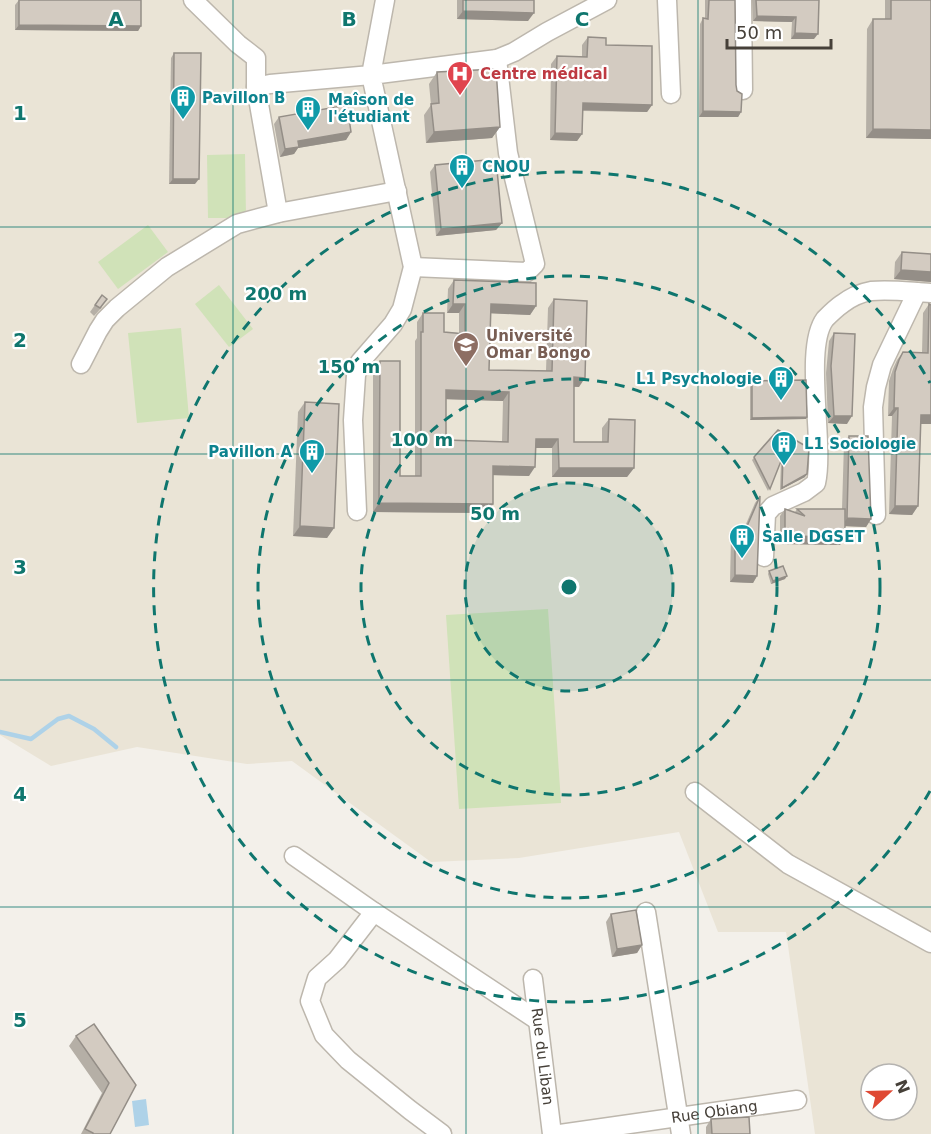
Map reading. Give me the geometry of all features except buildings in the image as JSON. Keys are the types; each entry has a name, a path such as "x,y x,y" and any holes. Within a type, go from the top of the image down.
{"street":[{"path":"193,0 238,44 256,58 256,87 278,213"},
{"path":"357,512 353,420 356,375 360,362 393,324 402,309 413,267 371,75 385,0"},
{"path":"256,87 497,59 514,52 607,0"},
{"path":"667,0 671,94"},
{"path":"742,0 743,90"},
{"path":"413,267 527,272 535,264 508,153 497,59"},
{"path":"81,364 105,320 156,275 237,224 278,213 397,191"},
{"path":"764,557 766,514 774,506 804,492 816,483 819,471 816,407 817,342 824,321 854,296 871,291 924,293 886,356 876,387 873,407 876,515"},
{"path":"695,792 788,864 931,943"},
{"path":"294,856 537,1020"},
{"path":"375,912 337,960 317,978 310,1001 324,1035 340,1052 442,1134"},
{"path":"646,912 680,1125"},
{"name":"Rue du Liban","path":"533,979 552,1134"},
{"name":"Rue Obiang","path":"560,1134 680,1125 796,1100"}],"shaded area":[{"name":"Université Omar Bongo","path":"0,0 931,0 931,1134 815,1134 786,932 718,932 679,832 519,858 431,862 292,761 247,764 137,747 51,766 0,735"}],"green space":[{"path":"245,154 246,218 208,218 207,155"},
{"path":"148,225 168,252 118,289 98,262"},
{"path":"219,285 253,329 229,347 195,304"},
{"path":"181,328 189,418 137,423 128,333"},
{"path":"548,609 561,803 459,809 446,615"}],"water":[{"path":"146,1099 149,1125 135,1127 132,1101"}],"waterway":[{"path":"0,732 31,739 58,719 69,716 94,729 116,747"}],"place":[{"name":"Centre médical","path":"460,97"},
{"name":"Pavillon B","path":"183,121"},
{"name":"Maîson de l'étudiant","path":"308,132"},
{"name":"CNOU","path":"462,190"},
{"name":"Université Omar Bongo","path":"466,368"},
{"name":"L1 Psychologie","path":"781,402"},
{"name":"L1 Sociologie","path":"784,467"},
{"name":"Pavillon A","path":"312,475"},
{"name":"Salle DGSET","path":"742,560"}]}
